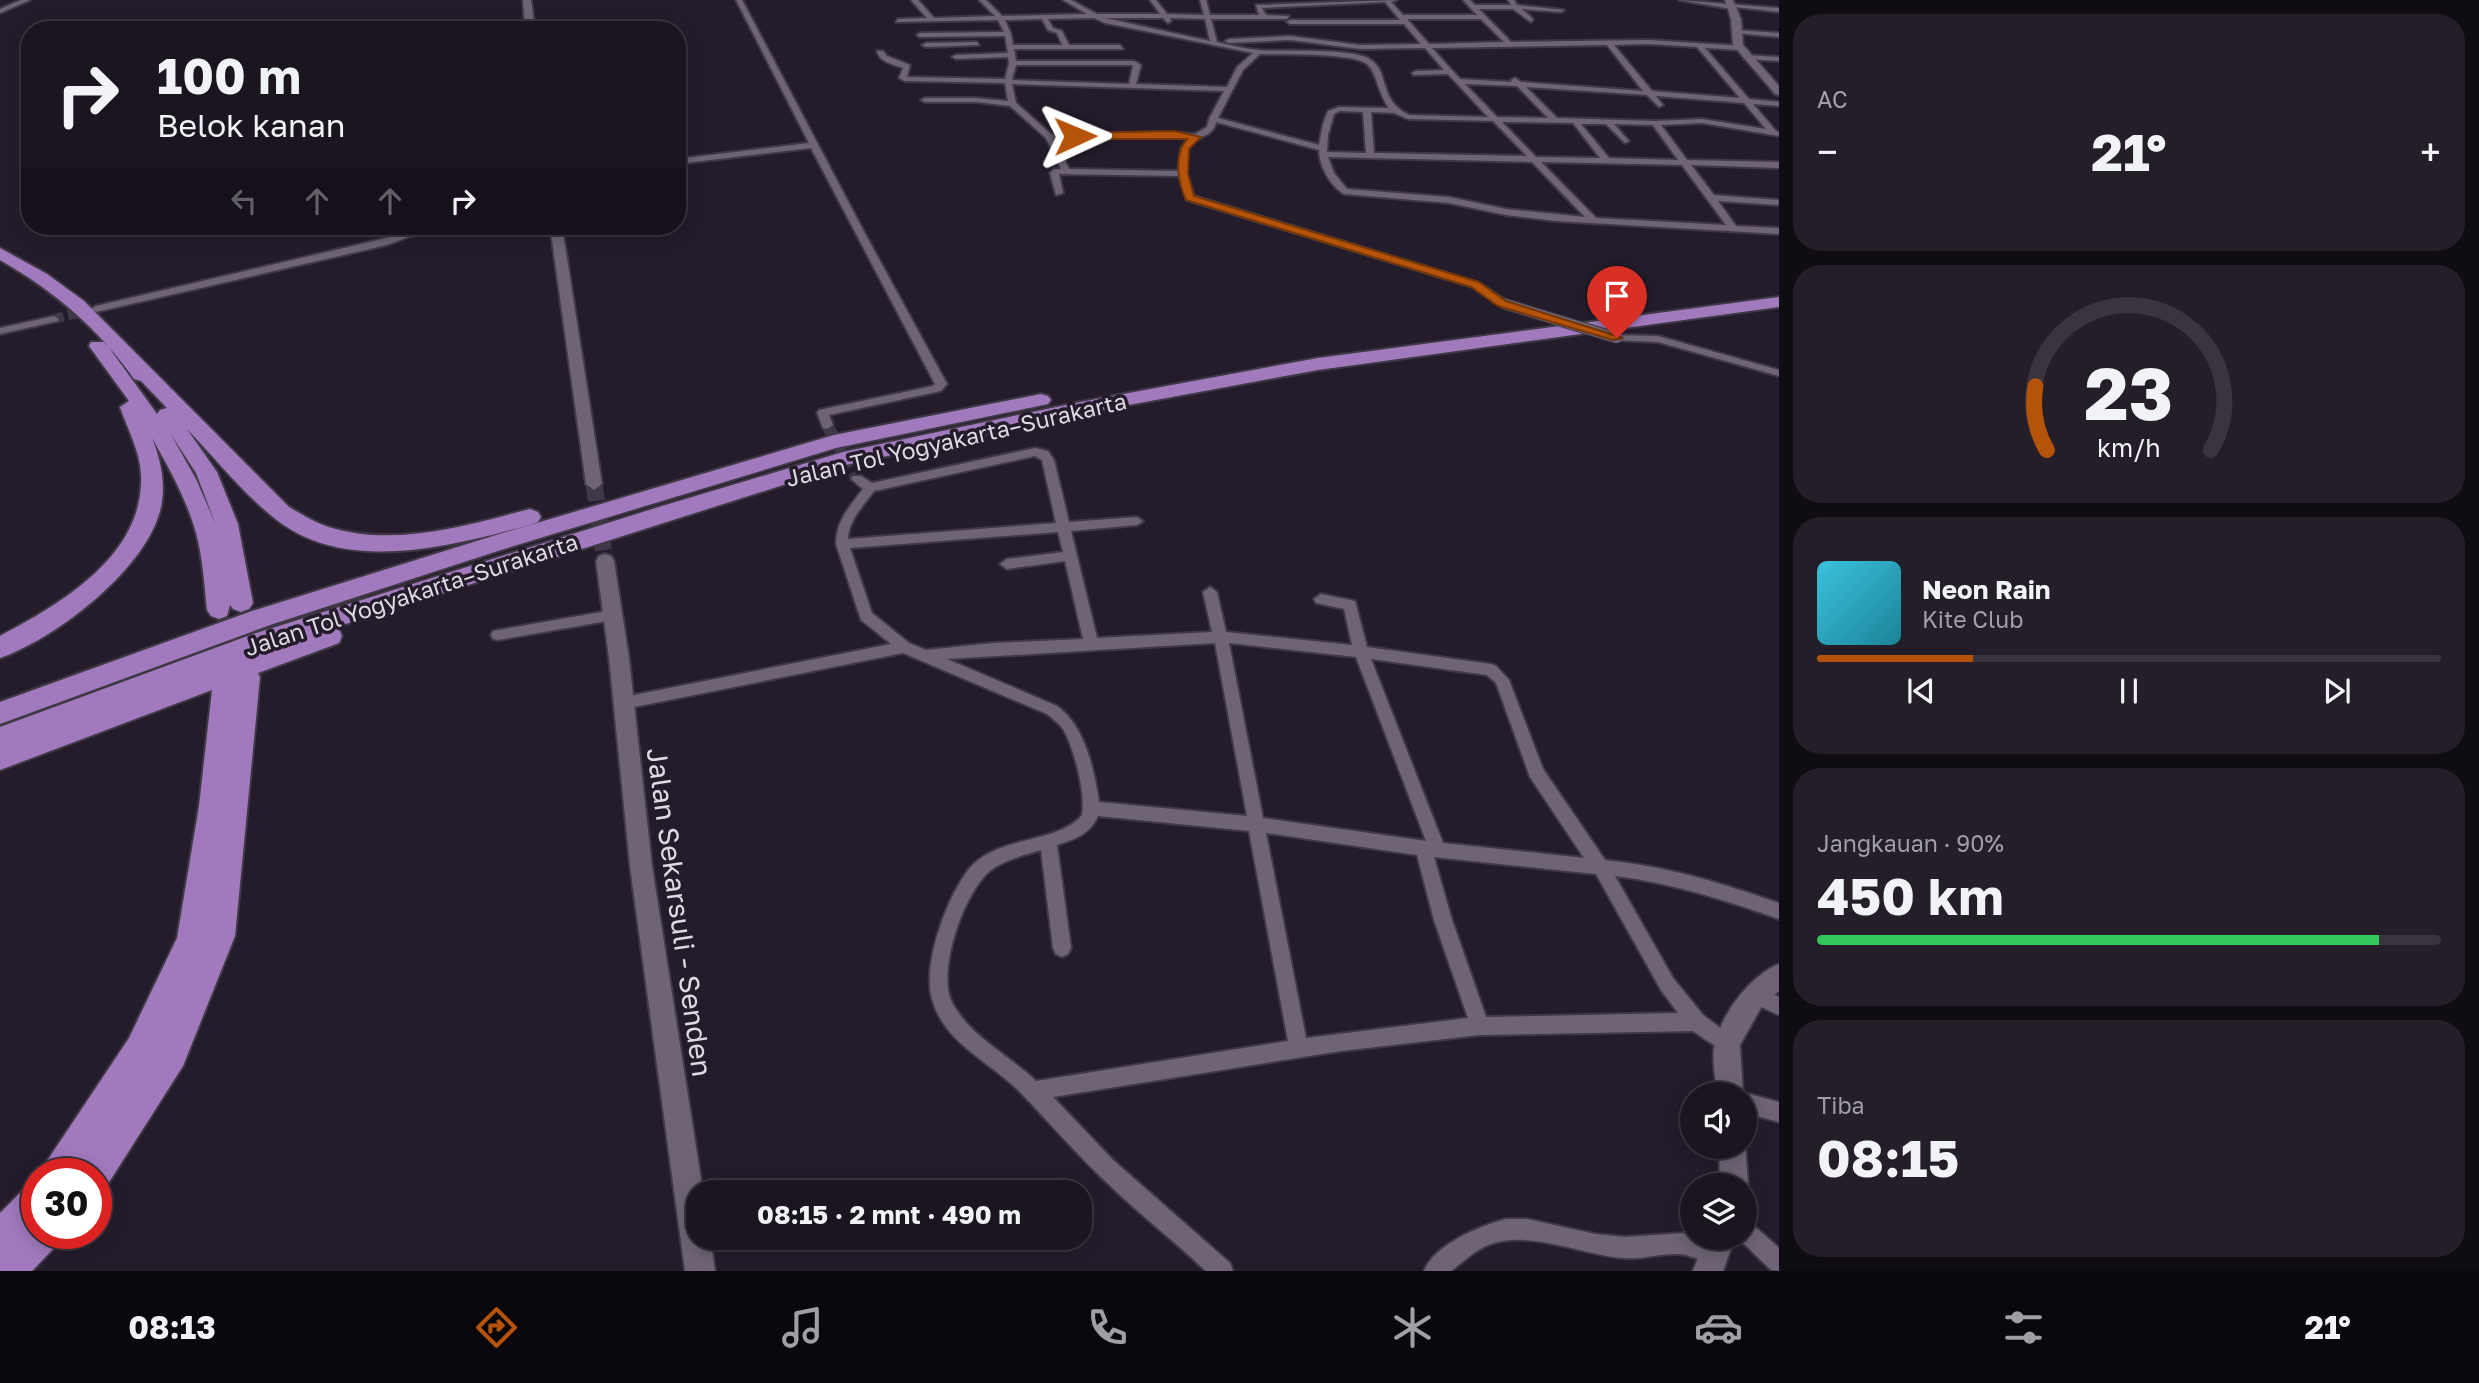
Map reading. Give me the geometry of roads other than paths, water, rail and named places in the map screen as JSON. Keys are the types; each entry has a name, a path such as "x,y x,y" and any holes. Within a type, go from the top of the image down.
{"highway":[{"path":"0,253 68,295 90,314 125,366 206,472 227,524 241,603"},
{"path":"0,267 61,307 281,512 308,528 336,538 367,542 421,540 505,524 830,433"},
{"name":"Jalan Tol Yogyakarta–Surakarta","path":"1147,388 1305,352 1779,289"},
{"name":"Jalan Tol Yogyakarta–Surakarta","path":"0,713 261,618 830,433 1779,302"},
{"path":"125,366 186,478 206,528 219,610"},
{"path":"0,648 44,625 88,594 120,562 144,526 152,498 152,473 125,366"},
{"name":"Jalan Tol Yogyakarta–Surakarta","path":"0,738 238,649 670,511 844,459 1075,401"},
{"path":"0,758 205,680 670,511"},
{"path":"70,1158 141,1050 192,940 236,680 236,800 220,936 171,1054 103,1158"},
{"path":"0,1239 21,1218"},
{"path":"6,1271 27,1249"}],"street":[{"path":"0,11 27,0"},
{"path":"527,0 529,21"},
{"path":"739,0 941,384 937,390 822,413 830,433"},
{"path":"914,0 932,20"},
{"path":"982,0 1000,18 1011,49 1009,82 1012,104"},
{"path":"1066,0 1093,16 1113,23 1258,51 1337,54 1367,60 1374,66 1381,92 1395,111"},
{"path":"1153,0 1178,35"},
{"path":"1203,0 1212,42"},
{"path":"1386,0 1458,81 1594,220"},
{"path":"1264,17 1258,6 1282,2 1399,0"},
{"path":"1466,0 1509,44"},
{"path":"1682,0 1779,10"},
{"path":"1282,2 1298,40"},
{"path":"1472,7 1513,3 1561,10"},
{"path":"1513,3 1531,20"},
{"path":"1730,4 1743,52 1779,92"},
{"path":"898,21 1093,16 1289,19 1483,17"},
{"path":"1044,17 1050,29 1060,32 1066,47"},
{"path":"1737,32 1779,35"},
{"path":"920,35 1134,63 1137,65 1132,85"},
{"path":"1212,42 1298,40 1353,46 1608,42 1699,45 1779,59"},
{"path":"1608,42 1659,105"},
{"path":"926,45 1011,49 1120,47"},
{"path":"1699,45 1776,134"},
{"path":"956,57 1011,49"},
{"path":"1258,51 1240,69 1208,132 1189,142 1185,149 1183,174 1190,198 1476,285 1502,303 1617,338 1658,339 1779,373"},
{"path":"880,53 884,58 907,67 903,78 905,79 1231,89"},
{"path":"1416,73 1450,72"},
{"path":"1458,81 1516,81 1779,104"},
{"path":"1516,81 1554,120"},
{"path":"925,100 954,99 1012,104 1049,137 1066,171"},
{"path":"1367,110 1370,155"},
{"path":"1776,134 1709,122 1496,120 1408,117 1395,111 1332,111 1324,131 1322,151 1326,167 1341,189 1347,191 1449,200 1506,212 1779,231"},
{"path":"1213,120 1322,151 1370,155 1777,167"},
{"path":"1574,120 1606,160"},
{"path":"1607,121 1625,141"},
{"path":"1655,123 1734,229"},
{"path":"1049,137 1174,134 1197,137"},
{"path":"686,161 815,145"},
{"path":"1059,193 1054,173 1066,171 1183,174"},
{"path":"1712,198 1779,202"},
{"path":"96,309 408,235"},
{"path":"557,235 593,484"},
{"path":"0,331 54,319"},
{"path":"1091,644 1065,525 1048,460 1044,454 1035,452 864,484 844,525 842,544 866,616 904,647 1052,710 1061,717 1075,743 1088,787 1091,809 1084,825 1048,842 1000,857 984,865 975,875 955,914 939,960 937,976 942,1000 964,1034 1014,1073 1118,1180 1222,1271"},
{"path":"842,544 1137,521"},
{"path":"1007,564 1072,555"},
{"name":"Jalan Sekarsuli - Senden","path":"605,561 624,703 641,866 700,1271"},
{"path":"1210,592 1299,1048"},
{"path":"1321,599 1350,605 1354,629 1430,848 1443,920 1480,1026"},
{"path":"498,635 613,615"},
{"path":"926,656 993,649 1221,638 1362,651 1428,663 1491,670 1505,687 1536,772 1601,868 1667,984 1696,1022 1727,1045"},
{"path":"624,703 904,647"},
{"path":"1091,809 1255,824 1430,848 1672,876 1779,911"},
{"path":"1048,842 1062,948"},
{"path":"1729,1082 1727,1045 1754,995 1779,976"},
{"path":"1754,995 1779,1006"},
{"path":"1032,1091 1299,1048 1480,1026 1696,1022"},
{"path":"1757,1106 1779,1112"},
{"path":"1435,1271 1477,1238 1501,1228 1554,1233 1623,1248 1682,1243 1715,1254"},
{"path":"1757,1241 1779,1262"}],"tunnel":[{"path":"54,319 94,309"},
{"path":"827,425 857,479"},
{"path":"594,484 605,561"}]}
